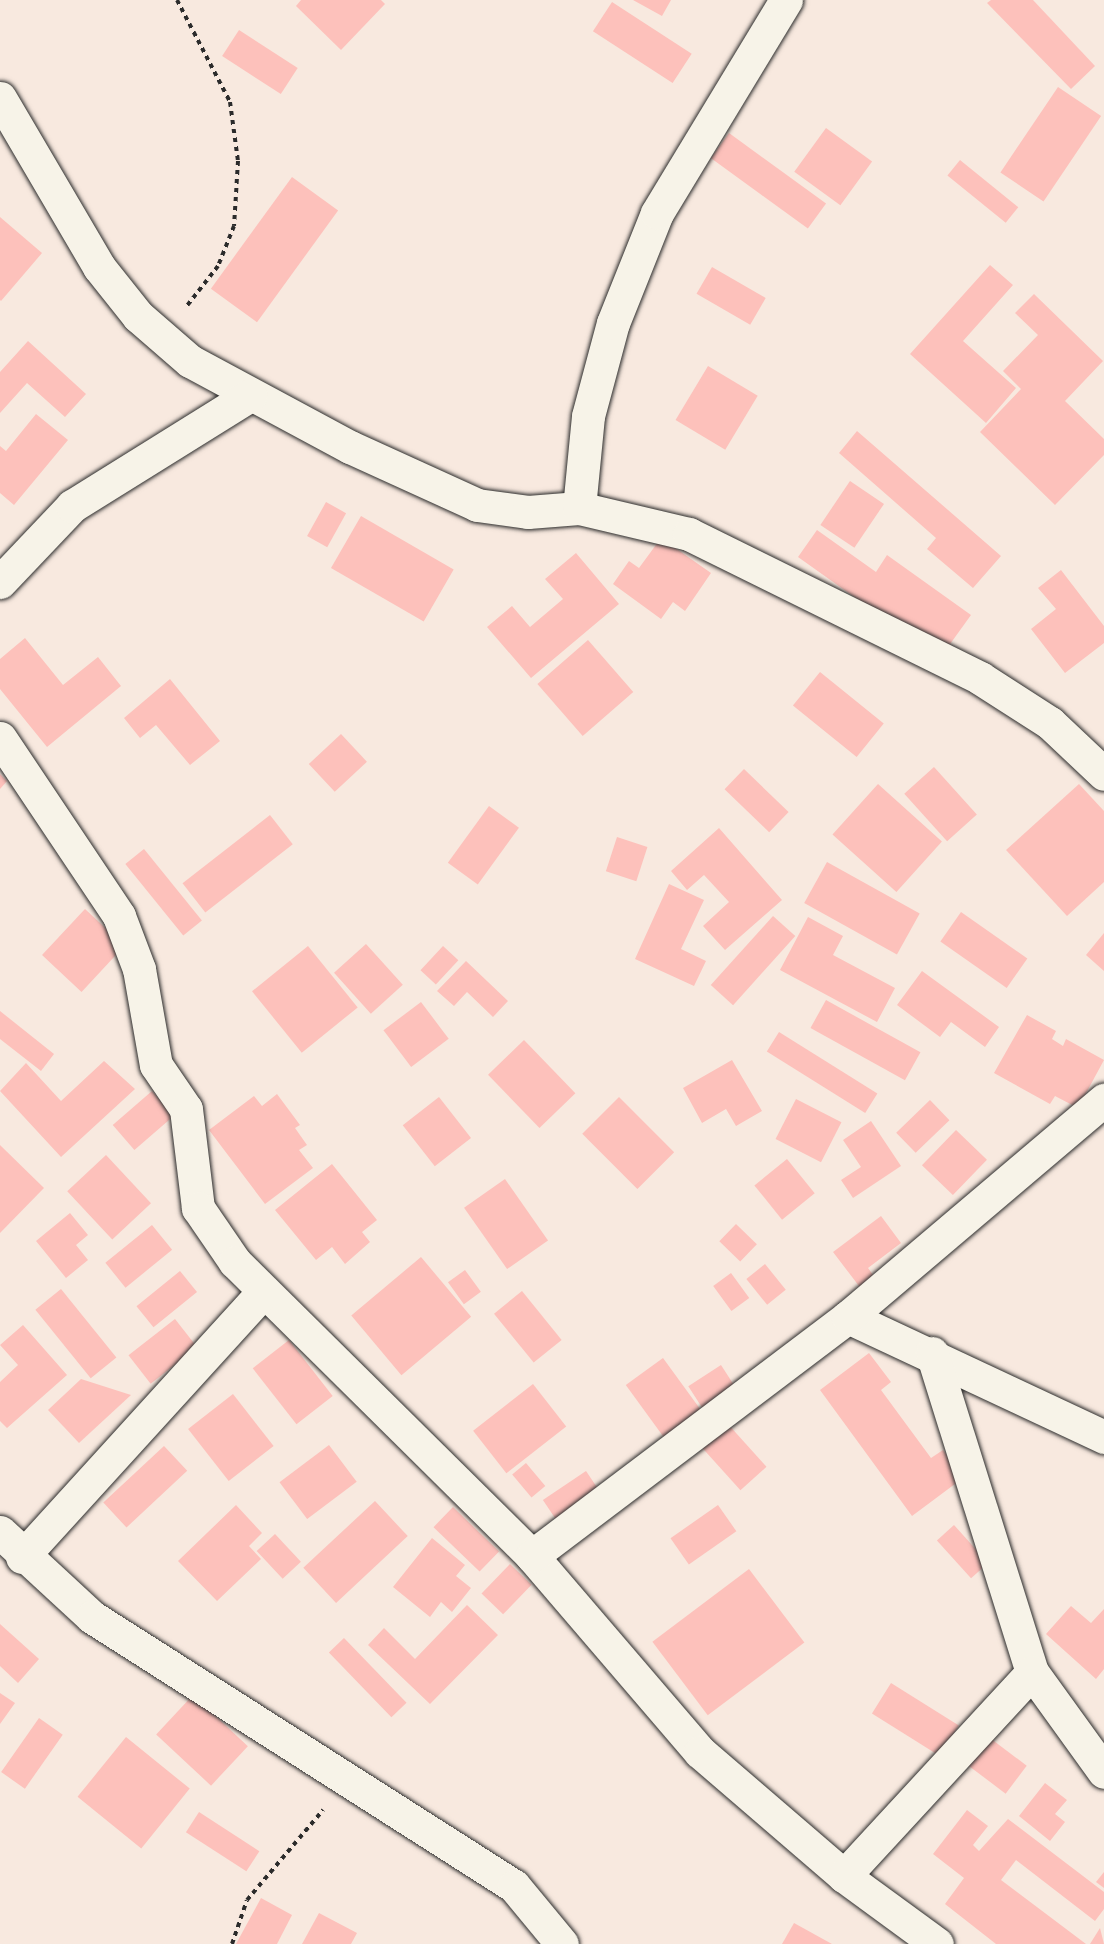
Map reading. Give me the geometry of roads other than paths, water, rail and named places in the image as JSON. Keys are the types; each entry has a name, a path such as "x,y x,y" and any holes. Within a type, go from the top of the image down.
{"street":[{"path":"579,508 591,406 613,323 657,213 786,0"},
{"path":"0,98 99,267 162,337 190,361 250,395 477,505 528,512 579,508 689,534 980,678 1050,723 1104,774"},
{"path":"0,582 72,506 250,395"},
{"path":"0,738 119,916 139,969 156,1065 186,1109 198,1208 263,1292 532,1556 700,1752 844,1876 937,1944"},
{"path":"532,1556 848,1317 1104,1100"},
{"path":"22,1557 263,1292"},
{"path":"848,1317 932,1353 1104,1437"},
{"path":"932,1353 1032,1672 1104,1773"},
{"path":"0,1532 22,1557 92,1617 514,1886 562,1944"},
{"path":"844,1876 1032,1672"}]}
